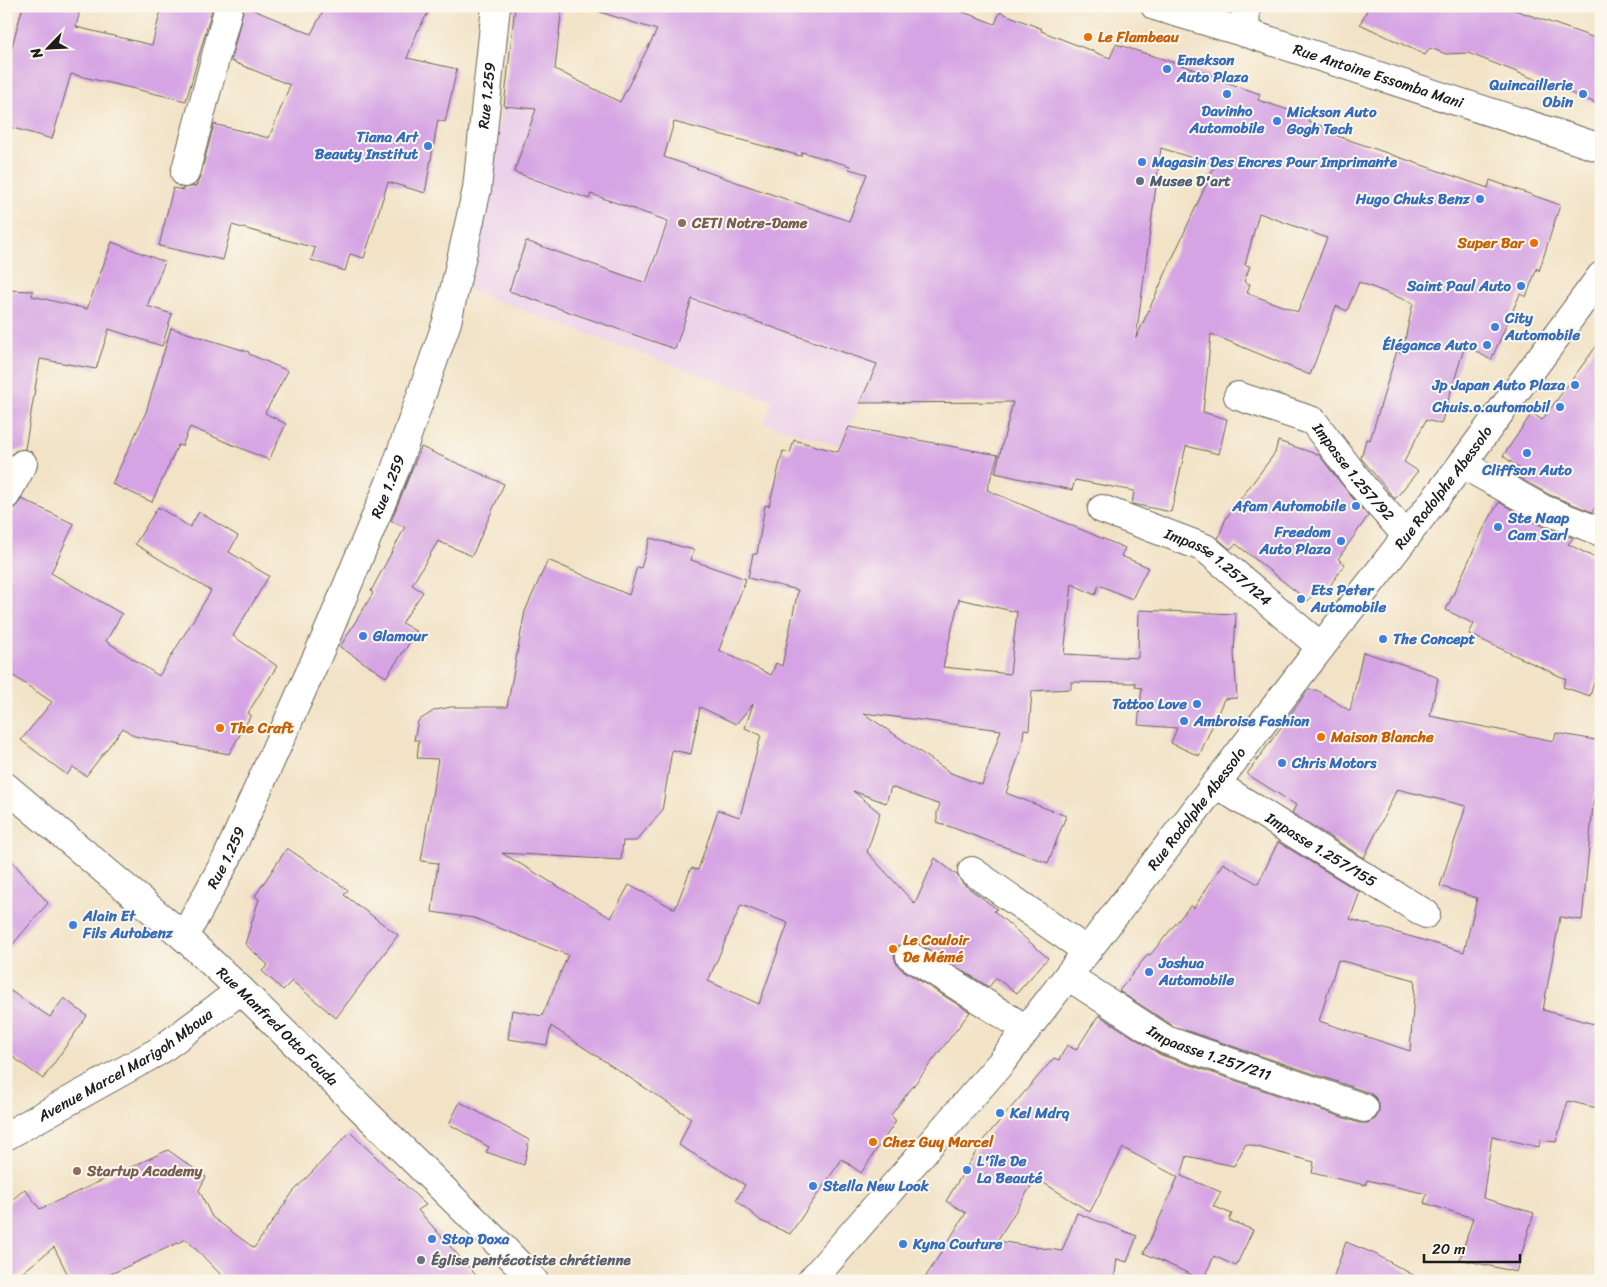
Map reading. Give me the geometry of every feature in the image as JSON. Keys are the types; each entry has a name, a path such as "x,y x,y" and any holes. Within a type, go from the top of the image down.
{"street":[{"path":"185,172 229,6"},
{"name":"Rue 1.259","path":"184,937 227,858 329,630 395,470 447,322 477,190 496,6"},
{"name":"Rue Antoine Essomba Mani","path":"1155,6 1245,19 1601,148"},
{"name":"Rue Rodolphe Abessolo","path":"811,1281 1000,1064 1462,464 1601,276"},
{"name":"Impasse 1.257/92","path":"1238,396 1313,421 1363,487 1407,536"},
{"path":"6,496 23,464"},
{"path":"1462,464 1543,509 1601,532"},
{"name":"Impasse 1.257/124","path":"1102,509 1205,548 1321,648"},
{"name":"Impasse 1.257/155","path":"1216,784 1426,914"},
{"name":"Rue Manfred Otto Fouda","path":"6,787 184,937 241,990 504,1249 534,1281"},
{"path":"972,870 1087,950"},
{"path":"910,956 1026,1029"},
{"name":"Impaasse 1.257/211","path":"1068,976 1166,1040 1364,1108"},
{"name":"Avenue Marcel Marigoh Mboua","path":"12,1129 159,1050 241,990"}],"shaded area":[{"name":"CETI Notre-Dame","path":"515,6 562,6 552,91 531,126 810,215 813,208 925,229 907,295 841,446 764,423 772,400 460,287 504,106"}],"building":[{"path":"23,6 81,6 76,27 152,45 162,6 213,6 186,101 71,74 52,139 6,126 6,68"},
{"path":"244,6 311,34 326,6 432,6 418,30 407,58 457,69 445,122 438,120 425,193 388,182 364,258 350,254 345,271 311,260 315,248 232,225 223,260 159,246 173,188 183,190 183,188 196,186 214,124 269,138 290,85 231,61"},
{"path":"515,6 562,6 555,69 620,102 657,30 600,12 601,6 947,6 995,24 1000,12 1042,29 1041,31 1110,58 1116,44 1215,76 1214,78 1260,94 1258,100 1310,117 1308,122 1334,130 1332,134 1488,188 1490,180 1560,205 1539,271 1537,268 1526,297 1520,294 1491,360 1465,345 1441,424 1426,420 1404,462 1418,471 1395,499 1361,458 1366,439 1370,440 1397,351 1402,353 1413,303 1359,282 1347,311 1336,306 1310,375 1211,334 1203,412 1227,419 1219,454 1186,446 1171,512 1132,504 1134,491 1075,480 1072,490 995,473 1013,402 860,403 877,364 692,299 675,349 509,291 526,241 646,283 668,221 591,194 589,199 514,172 536,109 504,106","holes":["674,122 801,156 802,152 850,166 849,169 867,174 849,221 664,157","1161,148 1215,165 1136,338","1259,213 1327,238 1298,312 1247,293 1250,284 1244,282 1250,266 1245,265"]},
{"path":"1369,6 1503,6 1601,40 1601,105 1468,53 1446,54 1430,48 1425,55 1360,24"},
{"path":"112,242 165,262 147,306 172,314 162,346 109,329 96,369 40,359 25,449 15,451 6,462 6,290 33,291 32,296 87,309"},
{"path":"171,328 249,352 249,354 288,371 265,413 286,424 269,460 190,427 182,446 178,445 152,502 112,484 146,412"},
{"path":"1601,340 1601,500 1592,512 1550,495 1514,475 1519,468 1503,456 1532,413 1542,420"},
{"path":"849,427 998,455 987,490 1125,548 1121,556 1148,567 1132,599 1099,585 1095,595 1072,584 1064,654 1138,658 1139,610 1236,614 1234,653 1237,698 1224,699 1199,756 1171,743 1177,728 1138,725 1142,688 1135,687 1136,683 1071,682 1071,689 1032,691 1029,730 1024,729 1022,746 1006,793 1066,816 1048,863 937,822 937,812 940,805 891,787 886,803 853,791 880,813 867,852 915,904 935,858 958,876 963,884 997,909 994,911 1048,958 1017,993 996,978 989,987 911,940 903,942 897,947 894,956 896,963 901,969 970,1012 891,1115 896,1121 861,1173 842,1159 790,1234 761,1221 736,1200 745,1185 679,1145 691,1118 551,1026 547,1045 508,1039 512,1010 542,1016 568,955 474,918 432,912 438,863 421,861 438,759 417,758 419,740 414,740 418,721 435,710 451,707 507,707 525,611 548,560 629,595 637,567 641,568 650,538 694,550 691,560 746,579 719,650 771,675 776,663 782,666 798,590 748,578 753,554 757,554 765,505 769,506 783,451 790,453 794,440 838,452","holes":["959,599 1017,612 1010,674 943,667","753,704 745,728 761,735 740,817 718,810 698,870 691,868 675,909 629,885 611,918 502,853 621,860 623,841 636,841 662,811 672,750 691,754 700,707 736,724","863,713 1001,730 982,785 951,773","741,905 788,923 759,1004 708,981"]},
{"path":"1278,441 1319,455 1368,516 1338,559 1345,564 1324,594 1317,588 1308,601 1236,544 1230,549 1218,539 1226,518 1275,453"},
{"path":"421,447 504,484 472,556 438,541 412,585 423,592 402,623 417,632 386,677 340,647 373,593 371,591 405,527 391,521"},
{"path":"22,499 74,524 51,573 122,614 106,641 159,676 211,591 135,544 158,507 190,527 199,512 238,536 229,552 269,576 233,636 277,666 248,713 251,715 229,754 134,736 123,728 86,776 73,767 67,775 21,740 52,702 6,671 6,524 14,508"},
{"path":"1499,502 1535,523 1573,538 1568,544 1601,561 1601,659 1590,696 1563,687 1566,679 1469,634 1474,624 1446,610 1483,530"},
{"path":"1363,652 1421,670 1438,678 1430,716 1554,741 1556,733 1601,741 1601,764 1593,805 1582,920 1560,917 1543,1010 1601,1026 1601,1109 1568,1101 1556,1142 1540,1140 1539,1147 1492,1136 1483,1198 1534,1213 1516,1272 1460,1259 1473,1218 1424,1203 1427,1194 1367,1180 1365,1185 1312,1173 1314,1162 1246,1144 1234,1166 1187,1156 1181,1176 1221,1192 1213,1206 1232,1214 1229,1220 1253,1230 1236,1266 1214,1256 1203,1280 1144,1253 1178,1177 1123,1148 1090,1212 1036,1178 997,1241 1062,1251 1077,1213 1137,1236 1127,1262 1117,1259 1114,1281 923,1281 966,1213 946,1201 984,1139 1054,1058 1059,1060 1067,1045 1076,1050 1098,1016 1161,1055 1359,1123 1367,1123 1375,1119 1379,1113 1379,1105 1375,1097 1370,1093 1173,1026 1119,991 1148,954 1150,955 1191,905 1194,908 1223,863 1258,884 1278,842 1360,892 1350,919 1464,952 1477,898 1440,886 1466,806 1397,789 1364,858 1292,813 1296,805 1247,774 1308,690 1317,690 1350,711","holes":["1338,960 1415,980 1410,1051 1319,1021"]},
{"path":"287,848 348,890 344,895 398,935 336,1018 292,981 283,990 262,971 268,965 245,944 259,899 255,896"},
{"path":"6,854 48,903 6,952"},
{"path":"6,988 50,1017 64,998 87,1016 43,1079 6,1052"},
{"path":"460,1102 529,1140 524,1165 486,1152 489,1147 449,1124"},
{"path":"350,1132 426,1205 418,1210 481,1281 227,1281 186,1239 96,1281 71,1281 54,1247 12,1281 6,1281 6,1205 25,1189 40,1209 168,1150 206,1177 199,1190 212,1217 254,1248 293,1192"},
{"path":"1346,1242 1375,1254 1424,1281 1332,1281"}],"place":[{"name":"Le Flambeau","path":"1088,37"},
{"name":"Emekson Auto Plaza","path":"1167,69"},
{"name":"Davinho Automobile","path":"1227,94"},
{"name":"Quincaillerie Obin","path":"1583,94"},
{"name":"Mickson Auto Gogh Tech","path":"1277,121"},
{"name":"Tiana Art Beauty Institut","path":"428,146"},
{"name":"Magasin Des Encres Pour Imprimante","path":"1142,162"},
{"name":"Musee D'art","path":"1140,181"},
{"name":"Hugo Chuks Benz","path":"1480,199"},
{"name":"CETI Notre-Dame","path":"682,223"},
{"name":"Super Bar","path":"1534,243"},
{"name":"Saint Paul Auto","path":"1521,286"},
{"name":"City Automobile","path":"1495,327"},
{"name":"Élégance Auto","path":"1487,345"},
{"name":"Jp Japan Auto Plaza","path":"1575,385"},
{"name":"Chuis.o.automobil","path":"1560,407"},
{"name":"Cliffson Auto","path":"1527,453"},
{"name":"Afam Automobile","path":"1356,506"},
{"name":"Ste Naap Cam Sarl","path":"1498,527"},
{"name":"Freedom Auto Plaza","path":"1341,541"},
{"name":"Ets Peter Automobile","path":"1301,599"},
{"name":"Glamour","path":"363,636"},
{"name":"The Concept","path":"1383,639"},
{"name":"Tattoo Love","path":"1197,704"},
{"name":"Ambroise Fashion","path":"1184,721"},
{"name":"The Craft","path":"220,728"},
{"name":"Maison Blanche","path":"1321,737"},
{"name":"Chris Motors","path":"1282,763"},
{"name":"Alain Et Fils Autobenz","path":"73,925"},
{"name":"Le Couloir De Mémé","path":"893,949"},
{"name":"Joshua Automobile","path":"1149,972"},
{"name":"Kel Mdrq","path":"1000,1113"},
{"name":"Chez Guy Marcel","path":"873,1142"},
{"name":"L'île De La Beauté","path":"967,1170"},
{"name":"Startup Academy","path":"77,1171"},
{"name":"Stella New Look","path":"813,1186"},
{"name":"Stop Doxa","path":"432,1239"},
{"name":"Kyna Couture","path":"903,1244"},
{"name":"Église pentécotiste chrétienne","path":"421,1260"}]}
